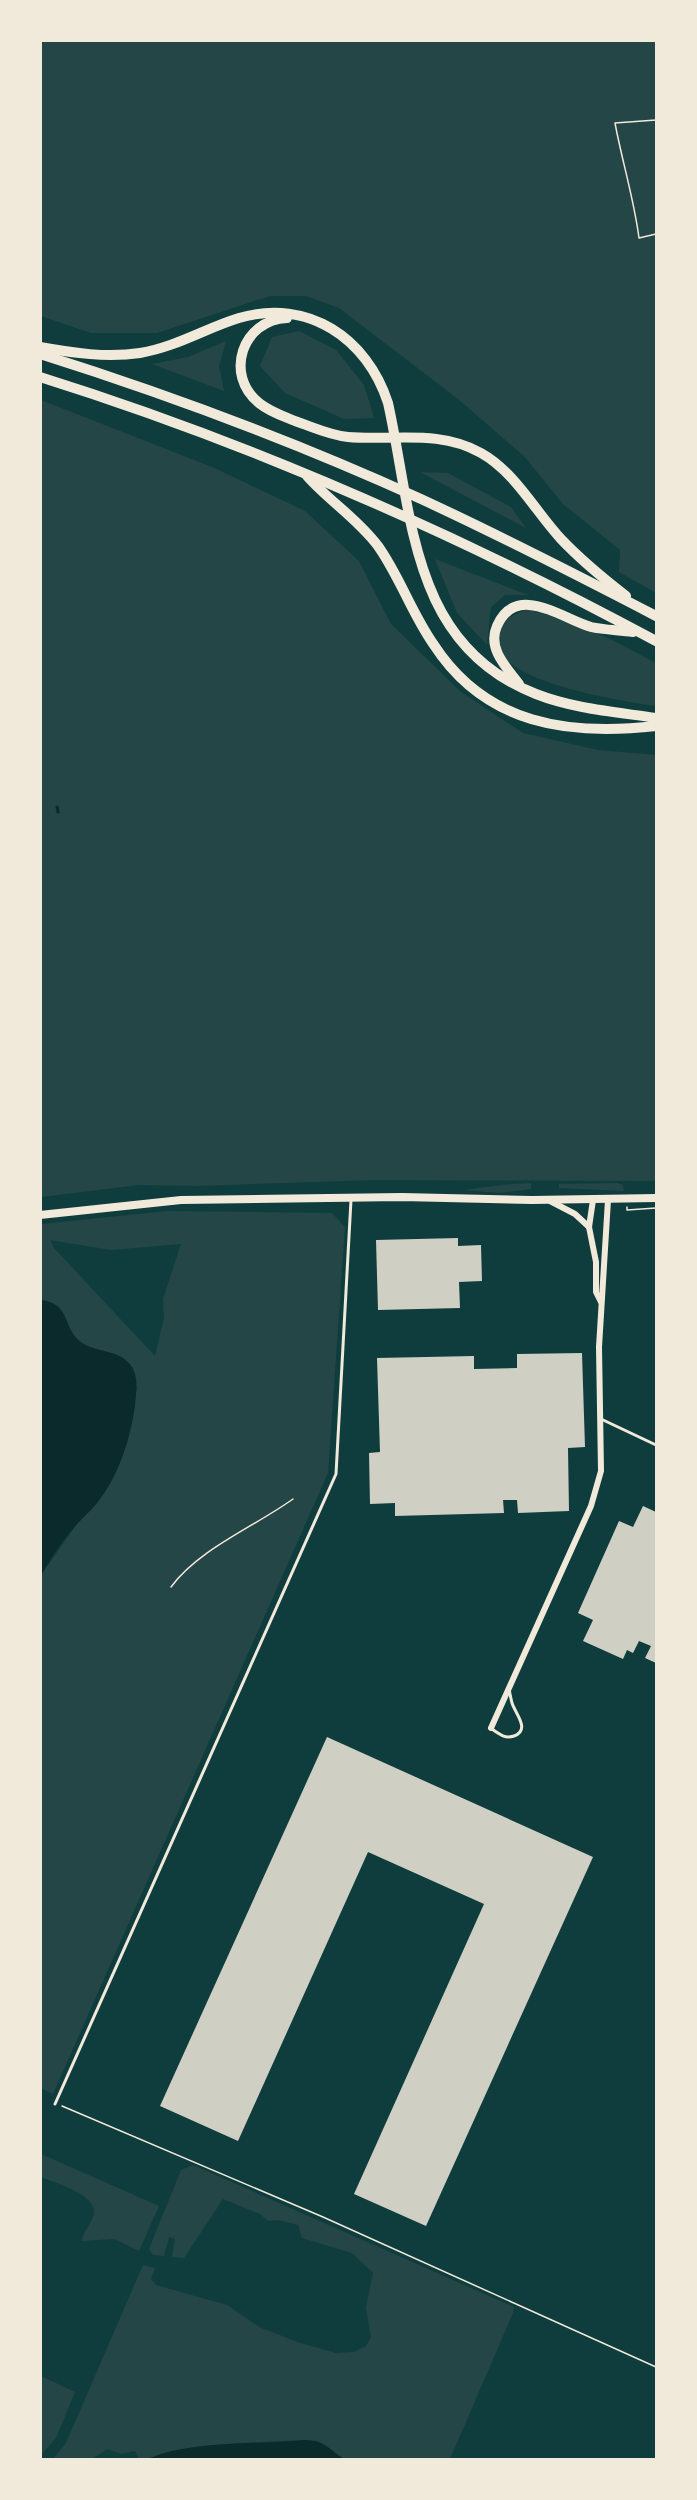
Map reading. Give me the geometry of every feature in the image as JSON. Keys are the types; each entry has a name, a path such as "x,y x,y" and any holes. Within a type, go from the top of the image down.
{"highway":[{"path":"40,347 99,355 140,353 167,347 238,318 268,313 297,315 344,336 363,354 384,392 415,541 436,605 450,628 475,656 498,674 523,688 553,700 657,718"},
{"path":"326,326 303,319 284,318 268,322 257,329 242,350 240,369 246,388 259,404 272,412 325,432 345,436 432,438 459,443 494,461 563,541 644,610"},
{"path":"40,354 203,409 421,499 657,616"},
{"path":"40,377 197,430 304,473 427,526 657,641"},
{"path":"304,473 327,498 351,515 377,545 389,562 434,647 453,670 481,694 518,714 568,729 615,730 657,726"},
{"path":"523,688 502,662 494,641 498,623 511,609 532,604 592,627 641,633"}],"main road":[{"path":"40,1215 181,1200 657,1198"}],"street":[{"path":"550,1200 575,1214 589,1227"},
{"path":"593,1200 589,1227 596,1262 596,1292 601,1303"},
{"path":"491,1728 591,1506 601,1471 601,1303 608,1200"}],"lane":[{"path":"56,2104 336,1474 351,1198"},
{"path":"601,1419 657,1445"},
{"path":"491,1728 502,1736 511,1737 517,1735 521,1728 521,1720 513,1705 509,1688"}],"path":[{"path":"657,120 615,123 639,238 657,234"},
{"path":"627,1208 627,1210 657,1208"},
{"path":"171,1587 195,1560 270,1515 292,1499"},
{"path":"56,2104 323,2217 657,2367"}],"shaded area":[{"path":"41,41 656,41 656,593 619,572 620,550 563,504 524,456 458,399 339,308 306,296 270,296 157,333 91,333 41,316"},
{"path":"299,331 336,350 364,385 374,418 344,419 285,393 260,366 272,337"},
{"path":"226,341 219,366 224,391 152,364 188,357"},
{"path":"41,400 212,467 305,511 359,561 391,624 461,692 523,733 598,750 656,755 656,1181 375,1180 198,1186 139,1185 41,1197"},
{"path":"420,472 448,473 511,507 526,528"},
{"path":"435,559 528,595 505,595 491,607 487,645 457,613"},
{"path":"527,610 577,624 656,663 656,706 577,691 518,669 502,654 499,636 507,620"},
{"path":"531,1183 531,1189 500,1193 463,1190 510,1184"},
{"path":"617,1183 623,1185 624,1191 559,1188 559,1184"},
{"path":"167,1211 332,1213 345,1227 328,1473 53,2094 41,2088 41,1575 77,1524 97,1503 110,1482 127,1444 137,1387 117,1355 85,1345 75,1336 58,1306 41,1300 41,1224","holes":["50,1240 111,1250 181,1244 163,1299 164,1318 155,1356 54,1248"]},
{"path":"41,1300 58,1306 71,1331 82,1343 118,1355 128,1362 136,1377 136,1389 130,1431 112,1481 95,1506 63,1541 41,1575"},
{"path":"41,2154 159,2206 139,2251 114,2239 82,2241 94,2215 92,2205 80,2194 41,2177"},
{"path":"193,2165 514,2307 450,2459 344,2459 318,2441 305,2440 236,2443 145,2459 139,2459 135,2451 121,2454 107,2449 92,2459 52,2460 66,2443 143,2265 155,2268 151,2279 156,2285 227,2305 259,2327 300,2343 336,2353 354,2352 366,2346 371,2337 366,2307 373,2273 352,2253 302,2238 298,2225 278,2220 268,2221 260,2214 223,2199 184,2258 172,2257 175,2239 169,2237 164,2256 153,2255 149,2249 181,2170"},
{"path":"41,2376 75,2392 56,2438 41,2455"},
{"path":"305,2440 323,2444 344,2459 148,2459 165,2453 204,2446"}],"building":[{"path":"458,1238 458,1246 481,1245 482,1281 459,1282 460,1308 378,1310 376,1240"},
{"path":"582,1353 585,1447 568,1448 569,1511 518,1513 517,1500 503,1500 504,1513 395,1516 395,1503 370,1504 369,1453 380,1452 377,1358 474,1356 474,1369 517,1368 517,1354"},
{"path":"643,1506 656,1512 656,1663 645,1658 651,1646 639,1641 633,1653 627,1650 623,1659 583,1641 593,1620 578,1613 619,1521 633,1527"},
{"path":"327,1737 593,1857 426,2226 354,2194 484,1904 368,1852 238,2141 160,2106"}],"waterway":[{"path":"57,807 58,812"}]}
